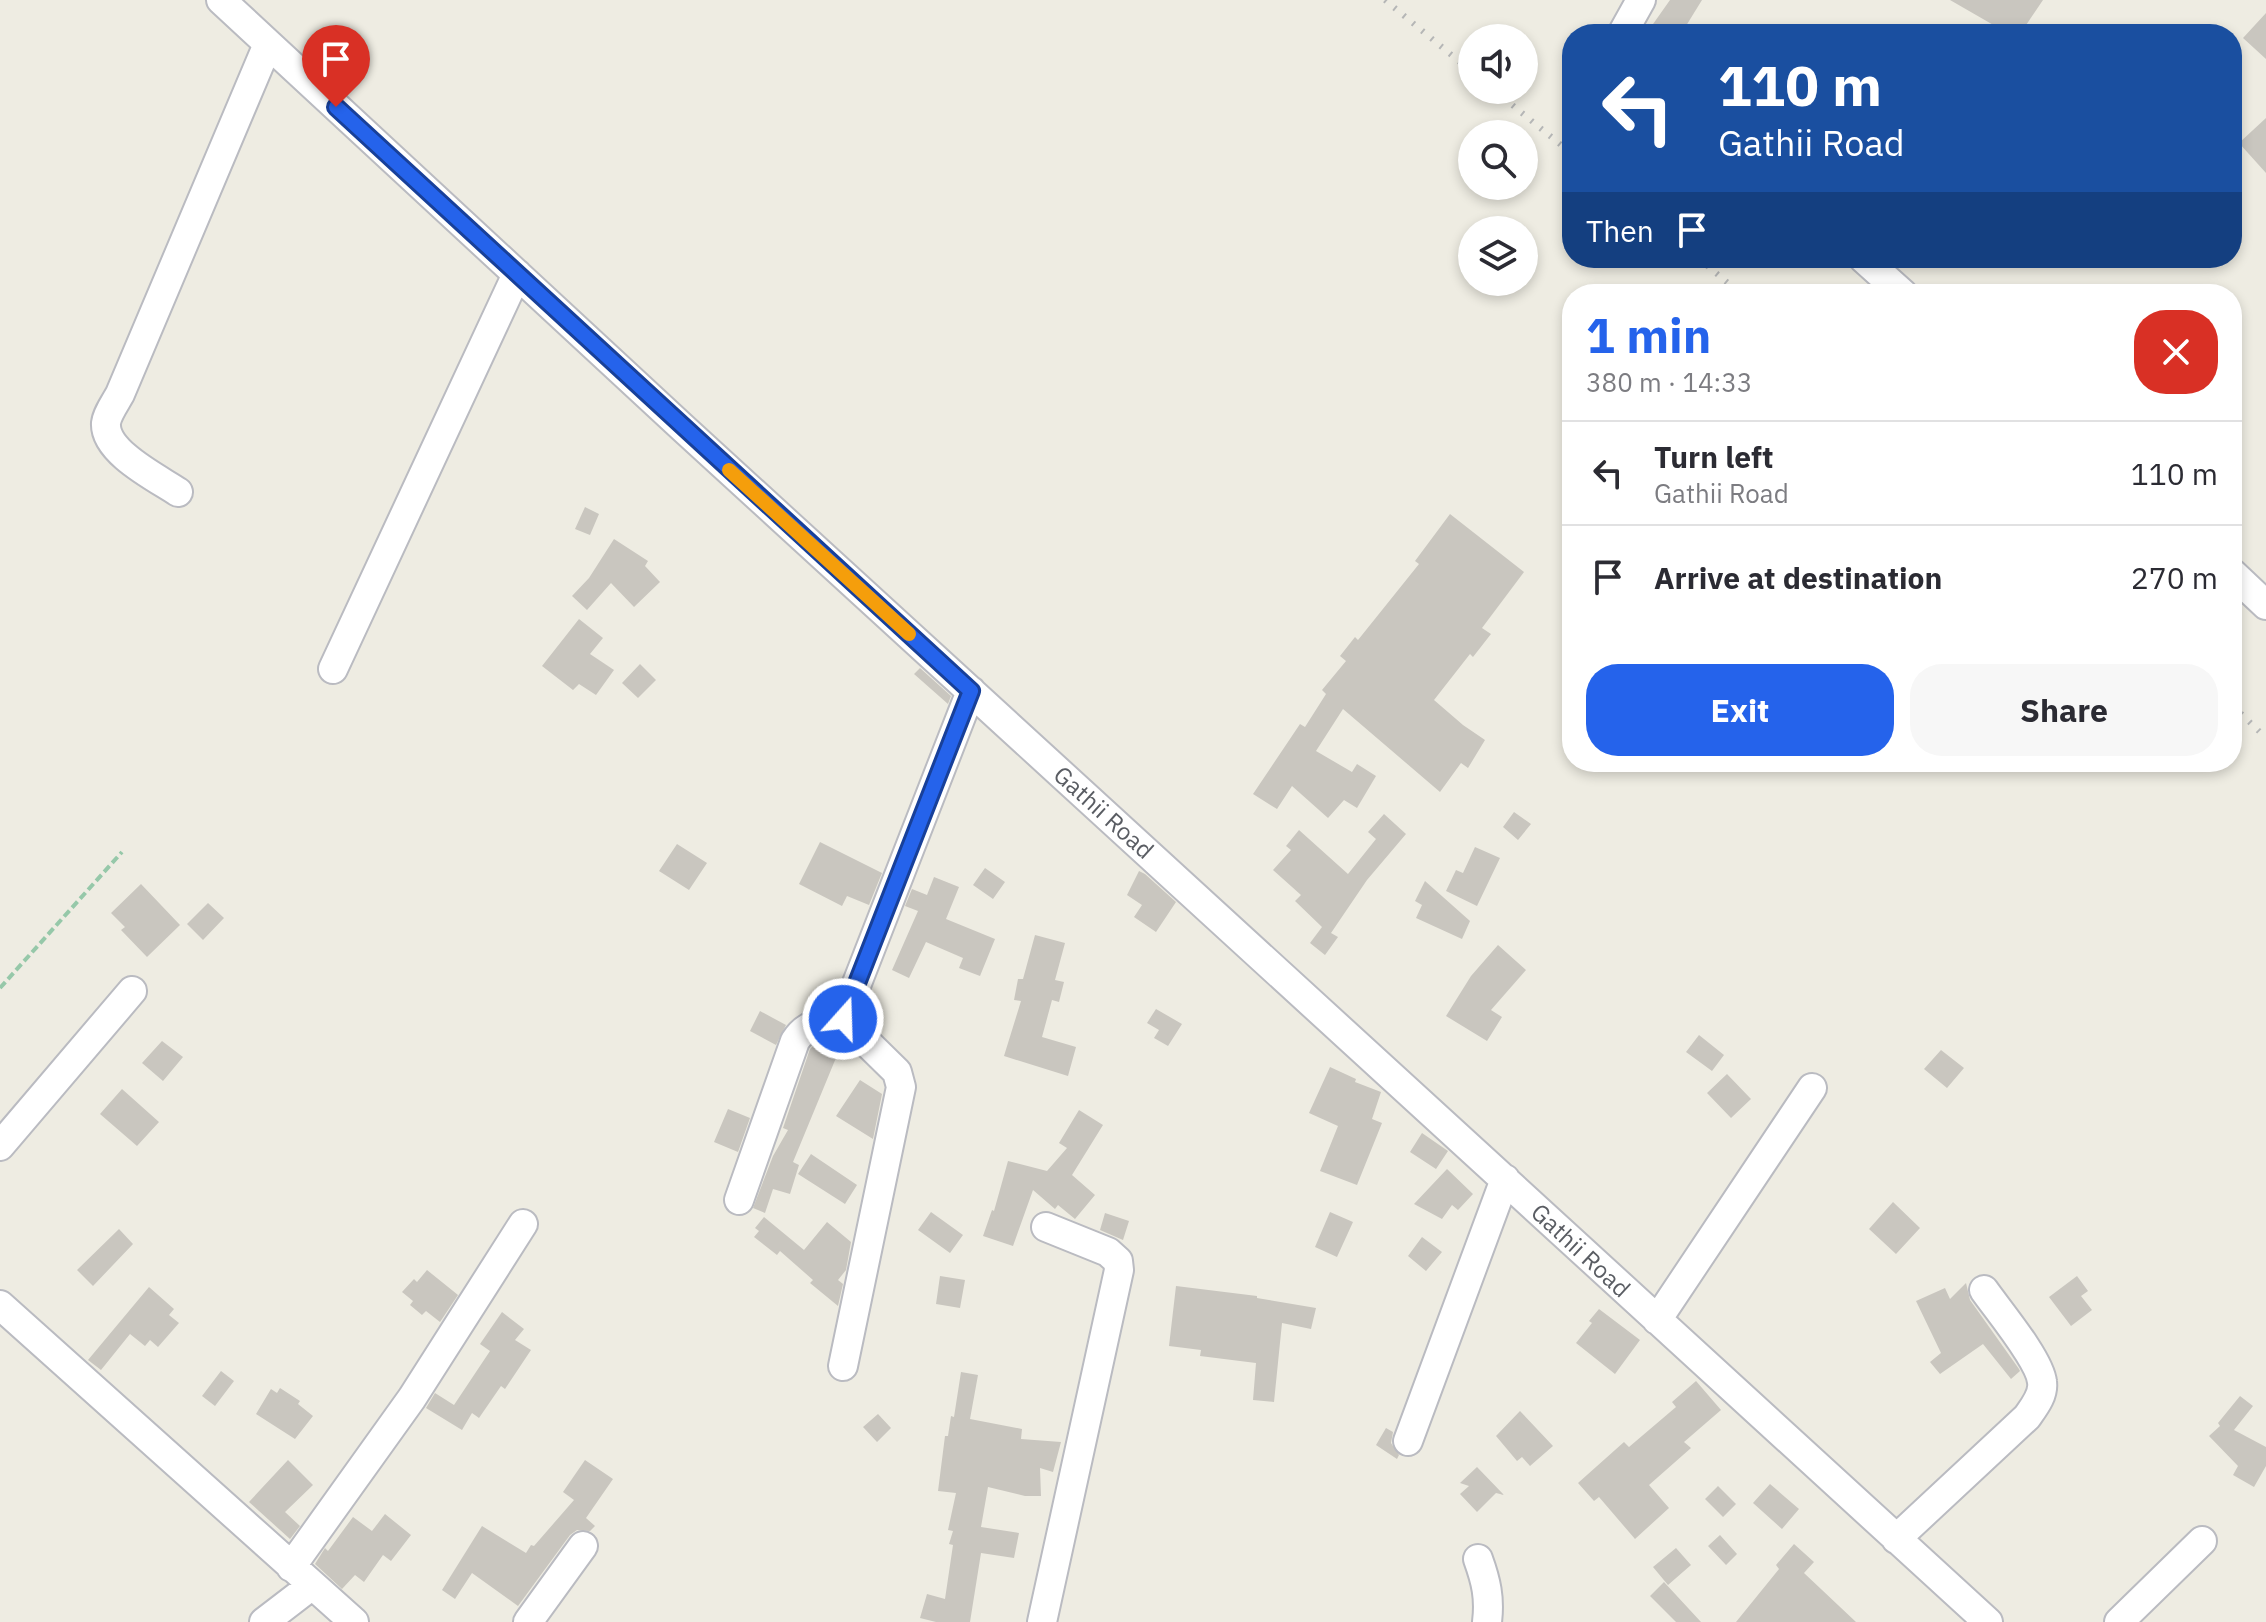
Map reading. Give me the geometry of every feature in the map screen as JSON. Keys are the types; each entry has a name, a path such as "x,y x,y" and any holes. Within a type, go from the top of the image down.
{"street":[{"name":"Gathii Road","path":"221,0 1988,1622"},
{"path":"1628,24 1641,0"},
{"path":"178,492 116,448 107,435 106,421 268,44"},
{"path":"1874,268 1892,284"},
{"path":"333,669 517,274"},
{"path":"2242,582 2266,605"},
{"path":"843,1019 971,691"},
{"path":"0,1146 132,991"},
{"path":"739,1200 795,1041 811,1025 843,1019"},
{"path":"843,1019 897,1072 901,1087 843,1366"},
{"path":"1657,1320 1812,1088"},
{"path":"1408,1441 1505,1179"},
{"path":"264,1622 301,1577 523,1224"},
{"path":"1042,1622 1119,1270 1118,1261 1108,1252 1046,1227"},
{"path":"1896,1539 2027,1417 2039,1399 2043,1383 2038,1371 1984,1290"},
{"path":"0,1305 354,1622"},
{"path":"2119,1622 2202,1541"},
{"path":"528,1622 583,1546"},
{"path":"1478,1559 1487,1582 1487,1622"}],"path":[{"path":"0,988 122,852"}],"building":[{"path":"1670,0 1702,0 1687,24 1653,24"},
{"path":"1950,0 2043,0 2027,24 1992,24"},
{"path":"2266,13 2266,59 2243,38"},
{"path":"2266,118 2266,173 2242,146 2242,140"},
{"path":"585,507 599,514 590,535 575,529"},
{"path":"1450,514 1524,572 1482,628 1491,634 1473,657 1470,654 1434,700 1485,740 1468,768 1461,763 1440,792 1343,709 1316,751 1352,772 1357,764 1376,776 1357,808 1344,800 1328,818 1292,786 1277,809 1253,794 1300,724 1305,727 1326,694 1322,690 1346,661 1340,656 1355,637 1358,640 1419,564 1415,561"},
{"path":"614,539 648,561 645,566 660,582 634,607 611,583 587,610 572,596 589,578"},
{"path":"579,619 603,638 590,654 614,670 596,695 579,684 573,690 542,666"},
{"path":"640,664 656,680 638,698 622,683"},
{"path":"920,668 951,696 948,704 914,674"},
{"path":"1514,812 1531,824 1518,840 1503,827"},
{"path":"1384,814 1406,834 1367,880 1331,933 1338,937 1325,955 1310,943 1322,927 1295,901 1301,895 1273,870 1291,850 1286,846 1299,830 1348,874 1376,839 1368,832"},
{"path":"820,842 882,873 869,905 847,896 842,906 799,884"},
{"path":"677,844 707,863 689,890 659,871"},
{"path":"1475,847 1500,858 1477,906 1446,891 1456,870 1463,873"},
{"path":"985,868 1005,882 993,899 973,885"},
{"path":"1139,871 1176,902 1156,932 1134,917 1142,905 1127,895"},
{"path":"934,877 959,887 946,919 995,939 980,976 959,968 963,958 926,942 909,978 892,970 918,911 905,906 912,889 927,895"},
{"path":"1425,881 1470,921 1462,939 1416,918 1422,905 1415,901"},
{"path":"141,884 180,925 147,957 121,930 125,927 111,913"},
{"path":"208,903 224,918 203,940 187,924"},
{"path":"1035,935 1065,943 1055,980 1064,982 1059,1002 1052,1000 1042,1037 1076,1047 1068,1076 1004,1056 1021,1001 1014,1000 1018,979 1023,979"},
{"path":"1498,945 1526,970 1491,1010 1502,1017 1487,1041 1446,1016 1471,976"},
{"path":"1156,1009 1182,1024 1168,1046 1154,1038 1159,1030 1147,1023"},
{"path":"760,1011 786,1025 776,1045 750,1031"},
{"path":"1699,1035 1724,1055 1712,1071 1686,1052"},
{"path":"162,1041 183,1057 163,1081 142,1063"},
{"path":"815,1044 838,1053 793,1162 799,1165 790,1194 773,1189 765,1213 753,1208 773,1156 788,1130 783,1128 810,1049"},
{"path":"1941,1050 1964,1068 1947,1088 1924,1069"},
{"path":"1330,1067 1356,1079 1355,1082 1381,1092 1372,1119 1382,1123 1357,1185 1320,1171 1338,1126 1309,1113"},
{"path":"1727,1074 1751,1099 1731,1118 1707,1093"},
{"path":"860,1080 882,1094 873,1139 836,1116"},
{"path":"122,1089 159,1122 137,1146 100,1114"},
{"path":"728,1109 750,1118 738,1152 714,1142"},
{"path":"1079,1110 1103,1125 1072,1175 1095,1195 1075,1219 1058,1205 1055,1209 1033,1190 1013,1246 983,1236 994,1211 1008,1161 1047,1171 1067,1148 1059,1143"},
{"path":"1422,1133 1448,1151 1436,1169 1410,1152"},
{"path":"811,1154 857,1185 845,1204 798,1174"},
{"path":"1447,1169 1473,1194 1458,1210 1452,1205 1442,1219 1414,1204"},
{"path":"1893,1202 1920,1228 1896,1254 1869,1229"},
{"path":"931,1212 963,1235 950,1253 918,1230"},
{"path":"1330,1212 1353,1222 1337,1257 1315,1247"},
{"path":"1105,1213 1129,1221 1123,1240 1100,1230"},
{"path":"764,1217 804,1250 827,1222 851,1242 846,1270 838,1280 843,1284 838,1306 810,1283 813,1280 780,1251 777,1255 754,1237 759,1231 755,1228"},
{"path":"119,1229 133,1244 93,1286 77,1270"},
{"path":"1422,1237 1442,1252 1426,1271 1408,1256"},
{"path":"427,1270 458,1295 440,1322 426,1311 422,1315 410,1305 413,1301 402,1292 414,1279 417,1282"},
{"path":"940,1276 965,1280 960,1308 936,1304"},
{"path":"2077,1276 2088,1291 2081,1296 2092,1310 2071,1326 2049,1297"},
{"path":"1966,1283 1970,1300 2020,1371 2011,1379 1983,1344 1940,1374 1930,1362 1941,1353 1916,1301 1945,1288 1950,1299"},
{"path":"1176,1286 1257,1296 1316,1308 1311,1329 1282,1323 1274,1402 1253,1400 1256,1363 1200,1356 1201,1350 1169,1346"},
{"path":"149,1287 174,1309 169,1315 179,1323 158,1347 150,1340 145,1346 130,1334 101,1370 88,1360"},
{"path":"1599,1309 1640,1340 1615,1374 1576,1343"},
{"path":"502,1312 524,1329 515,1340 531,1350 505,1389 501,1386 479,1418 472,1413 462,1430 426,1408 435,1393 454,1405 490,1351 480,1344"},
{"path":"221,1371 234,1381 215,1406 202,1396"},
{"path":"961,1372 978,1375 970,1419 1022,1429 1021,1439 1061,1442 1053,1472 1040,1468 1041,1496 1025,1496 988,1487 981,1527 1019,1533 1014,1558 981,1553 970,1622 936,1622 920,1618 927,1594 945,1599 953,1545 949,1544 953,1531 948,1530 956,1493 938,1491 945,1436 948,1436 951,1416 954,1417"},
{"path":"1696,1381 1721,1410 1684,1442 1691,1448 1649,1485 1669,1508 1635,1539 1599,1497 1594,1501 1578,1483 1624,1442 1629,1447 1676,1407 1672,1402"},
{"path":"280,1388 300,1401 298,1404 313,1416 295,1439 256,1414 271,1389 277,1393"},
{"path":"2240,1396 2253,1406 2234,1430 2266,1447 2266,1466 2254,1487 2233,1475 2238,1466 2209,1436 2220,1426 2218,1423"},
{"path":"1520,1411 1553,1446 1530,1466 1522,1457 1517,1461 1496,1436"},
{"path":"878,1414 891,1428 877,1442 863,1427"},
{"path":"1386,1428 1393,1432 1391,1443 1399,1455 1397,1459 1376,1445"},
{"path":"288,1460 313,1485 285,1512 300,1526 290,1539 249,1502"},
{"path":"585,1460 613,1479 586,1518 595,1526 590,1531 577,1530 570,1535 518,1606 472,1573 455,1599 442,1590 482,1526 526,1553 531,1545 534,1546 574,1500 563,1492"},
{"path":"1477,1467 1504,1495 1496,1493 1477,1512 1460,1494 1469,1486 1460,1483"},
{"path":"1770,1484 1799,1509 1782,1529 1753,1503"},
{"path":"1718,1486 1736,1504 1723,1517 1705,1499"},
{"path":"385,1514 411,1535 391,1561 383,1555 364,1582 355,1575 342,1589 315,1564 353,1517 372,1531"},
{"path":"1720,1535 1737,1554 1726,1565 1708,1546"},
{"path":"1794,1544 1814,1562 1804,1573 1856,1622 1736,1622 1779,1569 1776,1565"},
{"path":"1676,1548 1691,1565 1668,1585 1653,1567"},
{"path":"1664,1582 1701,1622 1676,1622 1650,1596"}],"railway":[{"path":"1385,0 1458,60"},
{"path":"1511,104 1562,146"},
{"path":"1710,268 1729,284"},
{"path":"2242,715 2266,738"}],"slow traffic":[{"path":"729,470 909,634"}],"route":[{"path":"336,107 971,691 843,1019"}]}
